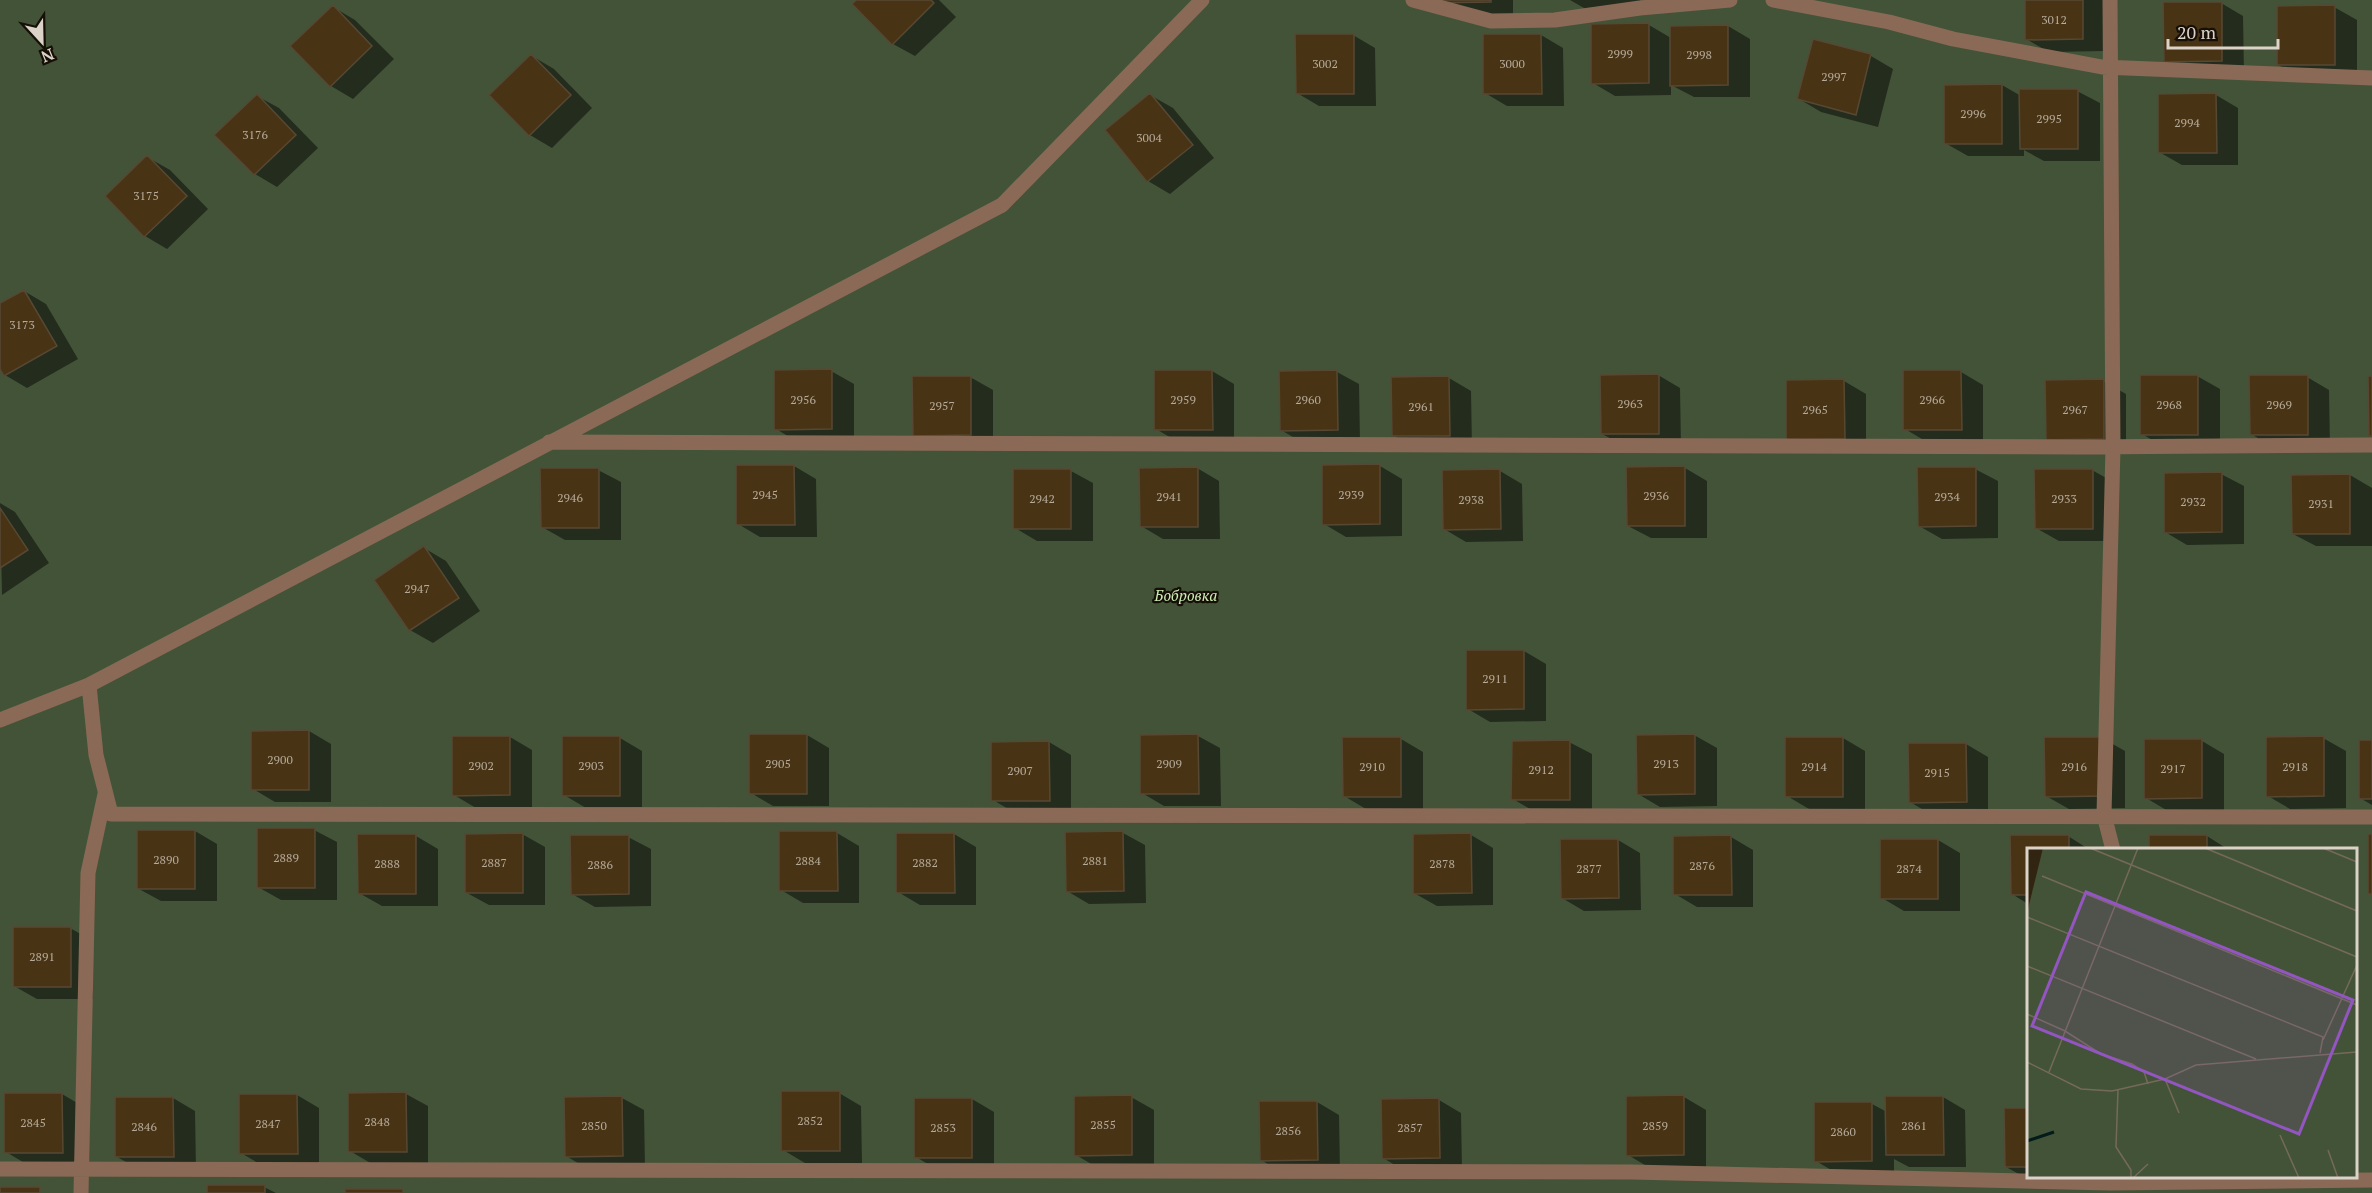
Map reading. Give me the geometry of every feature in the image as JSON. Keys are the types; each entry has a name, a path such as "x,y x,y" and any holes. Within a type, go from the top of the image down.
{"street":[{"path":"1413,0 1491,21 1555,20 1640,8 1730,0"},
{"path":"1773,0 1889,22 1953,39 2111,68 2372,78"},
{"path":"2110,0 2113,447 2104,815 2113,848"},
{"path":"0,720 89,685 1002,205 1192,3"},
{"path":"549,442 2113,447 2372,445"},
{"path":"89,685 96,755 111,814 2372,817"},
{"path":"81,1193 88,873 105,791"},
{"path":"0,1169 1632,1173 2110,1184 2372,1180"}],"green space":[{"name":"Бобровка","path":"0,0 2372,0 2372,1193 0,1193"}],"building":[{"path":"856,0 931,0 934,3 892,45 852,4"},
{"path":"1433,0 1491,0 1491,2 1433,3"},
{"path":"2025,0 2083,0 2083,39 2025,40"},
{"path":"2163,2 2222,2 2222,61 2164,62"},
{"path":"333,5 372,46 330,87 290,46"},
{"path":"2335,5 2335,65 2277,65 2277,6"},
{"path":"1649,23 1649,83 1591,84 1591,24"},
{"path":"1728,25 1728,85 1670,86 1670,26"},
{"path":"1295,34 1354,34 1354,94 1296,94"},
{"path":"1483,34 1541,34 1542,94 1483,94"},
{"path":"1813,39 1871,54 1856,115 1797,99"},
{"path":"531,54 571,95 529,136 489,95"},
{"path":"2002,84 2002,144 1944,144 1944,85"},
{"path":"2019,89 2078,89 2078,149 2020,149"},
{"path":"1150,93 1193,145 1147,182 1105,130"},
{"path":"2216,93 2217,153 2158,153 2158,94"},
{"path":"257,94 296,135 254,175 214,135"},
{"path":"147,155 187,196 144,237 105,196"},
{"path":"24,290 57,346 4,376 0,369 0,303"},
{"path":"832,369 832,429 774,430 774,370"},
{"path":"1154,370 1212,370 1213,430 1154,430"},
{"path":"1337,370 1338,430 1280,431 1279,371"},
{"path":"1903,370 1961,370 1962,430 1903,430"},
{"path":"1659,374 1659,434 1601,434 1600,375"},
{"path":"2140,375 2198,375 2198,435 2140,435"},
{"path":"2249,375 2308,375 2308,435 2250,435"},
{"path":"912,376 971,376 971,435 913,436"},
{"path":"1449,376 1450,436 1392,436 1391,377"},
{"path":"2368,376 2372,376 2372,436 2369,436"},
{"path":"1844,379 1845,439 1786,440 1786,380"},
{"path":"2104,379 2104,439 2046,440 2045,380"},
{"path":"1380,464 1380,524 1322,525 1322,465"},
{"path":"736,465 794,465 795,525 736,525"},
{"path":"1685,466 1685,526 1627,526 1626,467"},
{"path":"1198,467 1198,527 1140,527 1139,468"},
{"path":"1917,467 1976,467 1976,526 1918,527"},
{"path":"540,468 599,468 599,528 541,528"},
{"path":"1013,469 1071,469 1071,529 1013,529"},
{"path":"1500,469 1501,529 1443,530 1442,470"},
{"path":"2034,469 2093,469 2093,529 2035,529"},
{"path":"2222,472 2222,532 2164,533 2164,473"},
{"path":"2350,474 2350,534 2292,534 2291,475"},
{"path":"0,508 28,550 0,568"},
{"path":"424,546 459,598 409,631 374,580"},
{"path":"1466,650 1524,650 1524,709 1466,710"},
{"path":"309,730 309,790 251,790 251,731"},
{"path":"749,734 807,734 807,794 749,794"},
{"path":"1198,734 1199,794 1140,794 1140,735"},
{"path":"1695,734 1695,794 1637,795 1636,735"},
{"path":"452,736 510,736 510,795 452,796"},
{"path":"562,736 620,736 620,796 562,796"},
{"path":"2324,736 2324,796 2266,797 2266,737"},
{"path":"1342,737 1401,737 1401,797 1343,797"},
{"path":"1785,737 1843,737 1843,797 1785,797"},
{"path":"2044,737 2103,737 2103,796 2045,797"},
{"path":"2144,739 2202,739 2202,798 2144,799"},
{"path":"1570,740 1570,800 1511,800 1512,741"},
{"path":"2359,740 2372,740 2372,799 2359,799"},
{"path":"1049,741 1050,801 991,801 991,742"},
{"path":"1908,743 1966,743 1967,802 1909,803"},
{"path":"257,828 315,828 315,888 257,888"},
{"path":"137,830 195,830 195,889 137,889"},
{"path":"779,831 837,831 838,891 779,891"},
{"path":"1123,831 1124,891 1066,892 1065,832"},
{"path":"523,833 523,893 465,893 465,834"},
{"path":"896,833 954,833 955,893 896,893"},
{"path":"1471,833 1472,893 1413,894 1413,834"},
{"path":"357,834 416,834 416,894 358,894"},
{"path":"2368,834 2372,834 2372,894 2368,894"},
{"path":"570,835 629,835 629,894 571,895"},
{"path":"1731,835 1732,895 1673,895 1673,836"},
{"path":"2010,835 2069,835 2069,848 2027,848 2027,895 2011,895"},
{"path":"2149,835 2207,835 2207,848 2149,848"},
{"path":"1560,839 1618,839 1619,898 1561,899"},
{"path":"1880,839 1938,839 1938,899 1880,899"},
{"path":"13,927 71,927 71,987 13,987"},
{"path":"781,1091 840,1091 840,1151 781,1151"},
{"path":"406,1092 407,1152 348,1152 348,1093"},
{"path":"4,1093 62,1093 63,1153 4,1153"},
{"path":"239,1094 297,1094 298,1154 239,1154"},
{"path":"1132,1095 1132,1155 1074,1156 1074,1096"},
{"path":"1684,1095 1684,1155 1626,1156 1626,1096"},
{"path":"622,1096 623,1156 565,1157 564,1097"},
{"path":"1885,1096 1943,1096 1944,1155 1886,1155"},
{"path":"115,1097 173,1097 174,1157 115,1157"},
{"path":"914,1098 972,1098 972,1158 914,1158"},
{"path":"1439,1098 1440,1158 1382,1159 1381,1099"},
{"path":"1259,1101 1317,1101 1318,1160 1260,1161"},
{"path":"1814,1102 1872,1102 1872,1161 1814,1162"},
{"path":"2004,1108 2027,1108 2027,1167 2005,1167"},
{"path":"207,1185 265,1185 265,1193 207,1193"},
{"path":"0,1187 40,1187 40,1193 0,1193"},
{"path":"345,1189 403,1189 403,1193 345,1193"}]}
